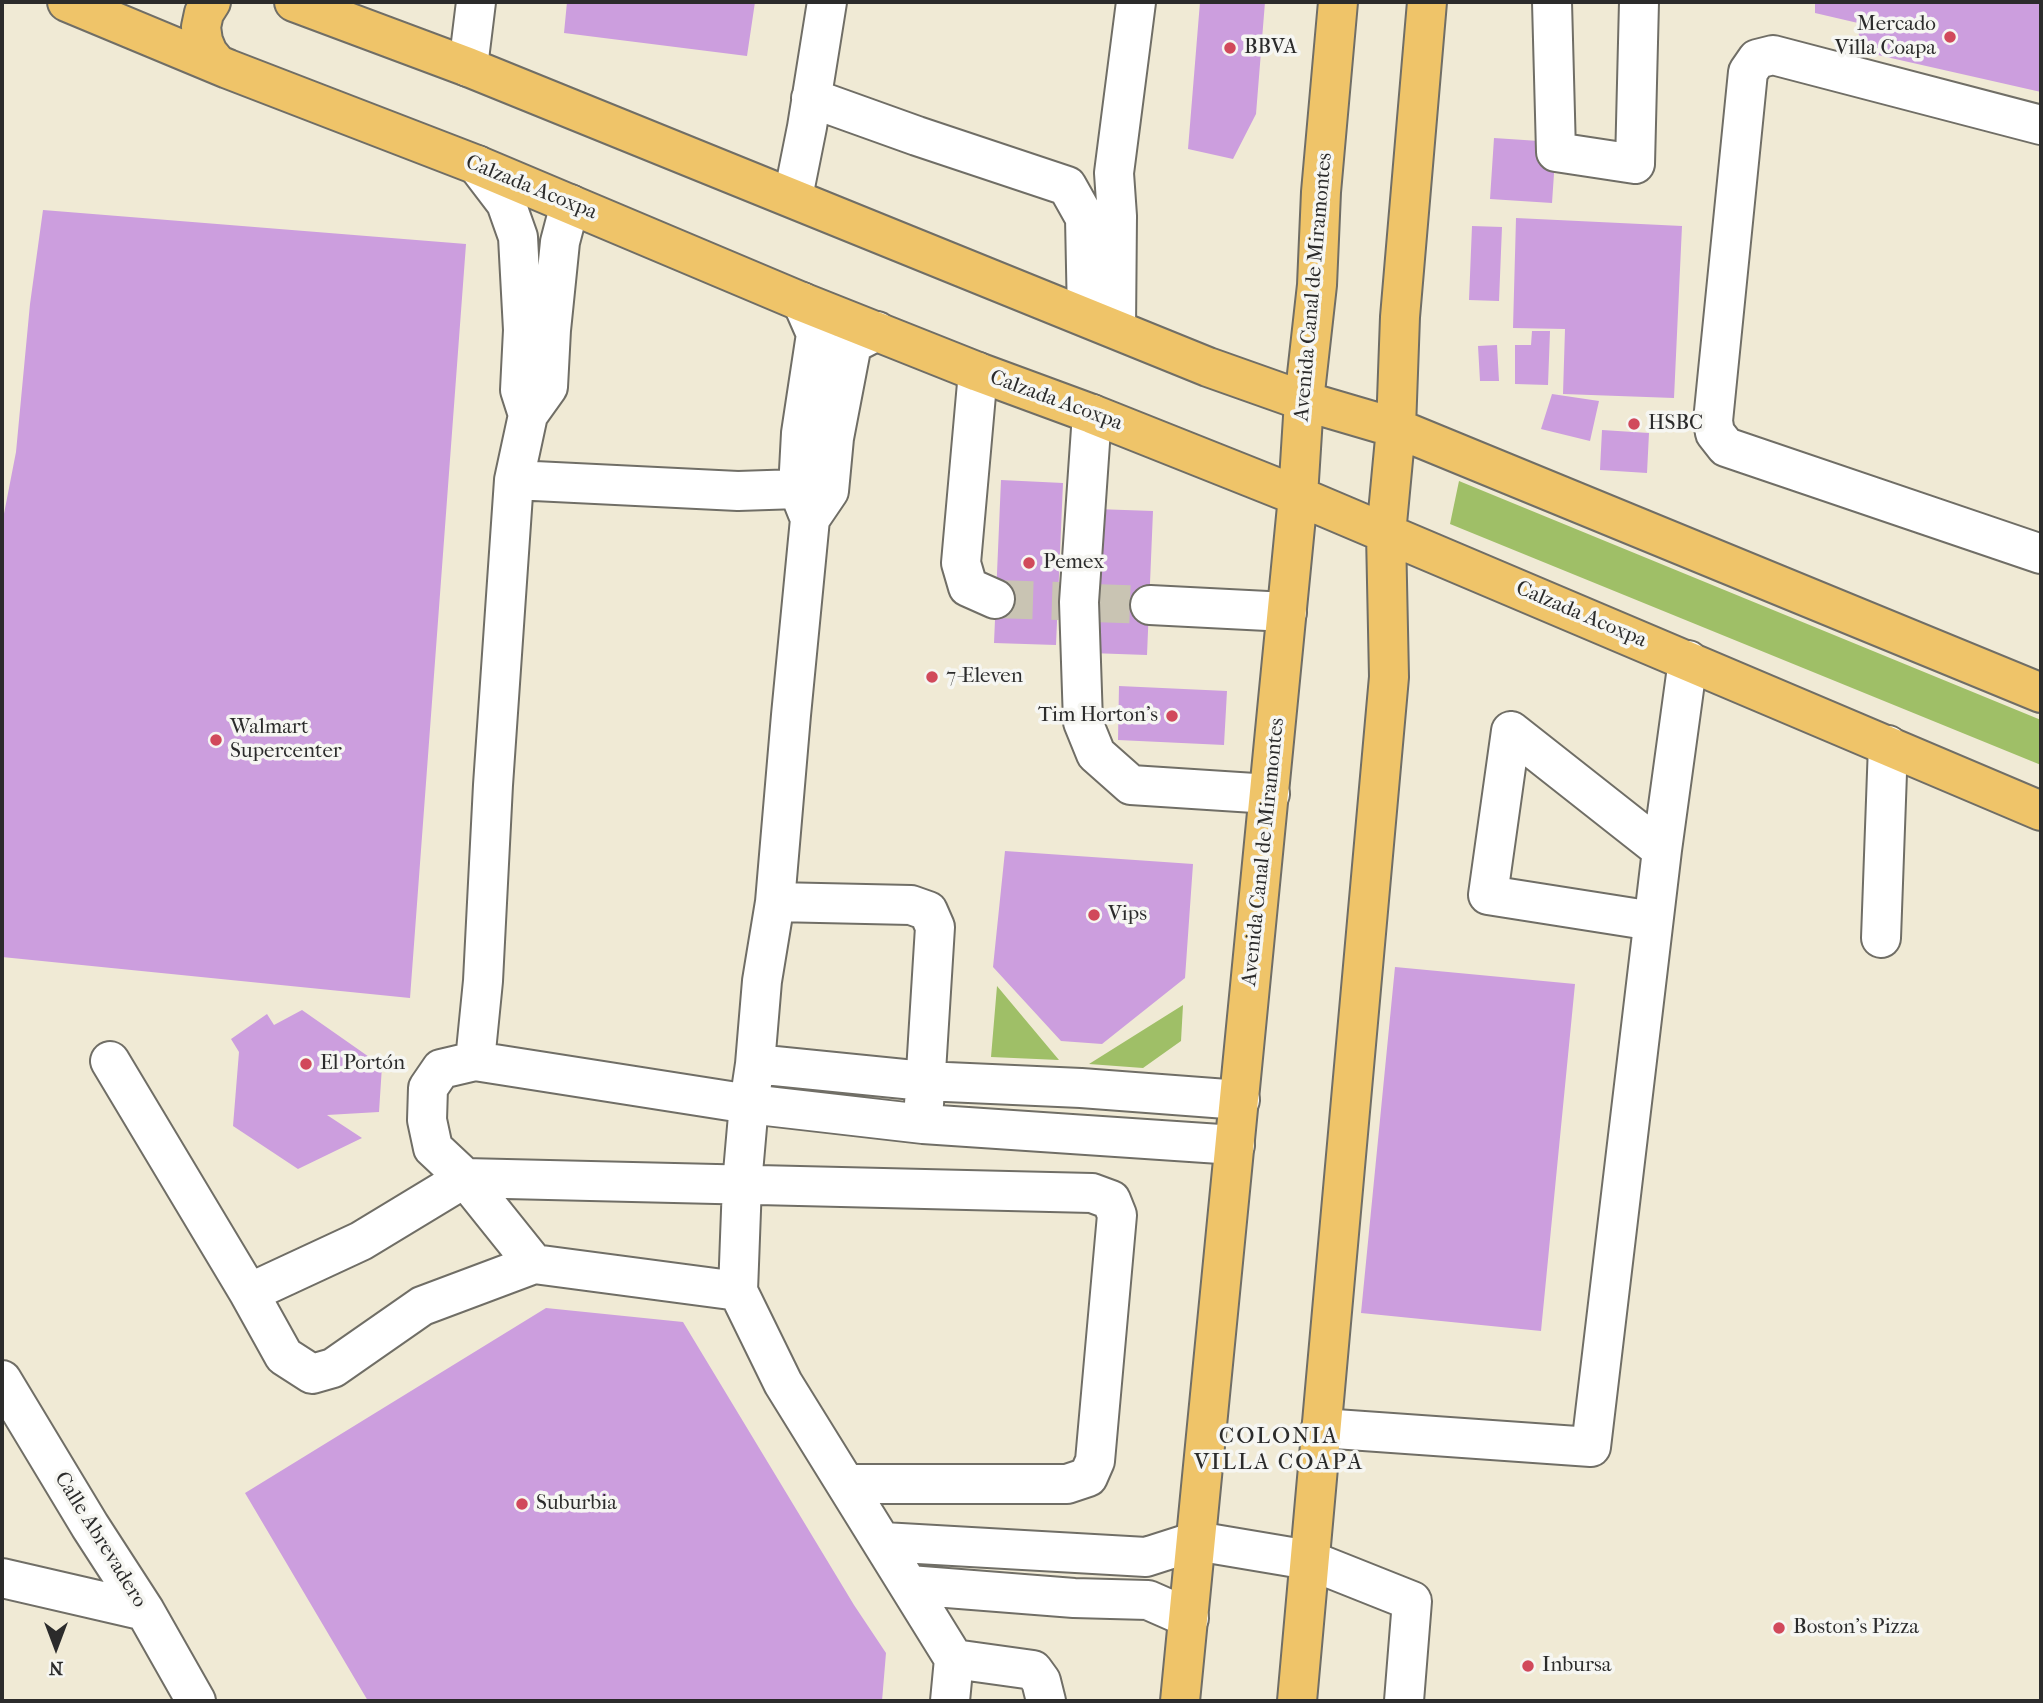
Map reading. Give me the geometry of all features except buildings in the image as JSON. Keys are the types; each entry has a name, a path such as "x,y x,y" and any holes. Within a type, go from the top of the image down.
{"main road":[{"name":"Calzada Acoxpa","path":"67,2 162,43 477,165 802,302 1298,496 2041,811"},
{"path":"162,43 172,37 187,21 195,2"},
{"path":"211,2 204,13 201,27 208,53 217,64"},
{"path":"294,2 468,67 1208,367 1304,401 1396,428 2041,693"},
{"name":"Avenida Canal de Miramontes","path":"1181,1701 1298,496 1338,2"},
{"path":"1297,1701 1389,677 1385,534 1396,428 1400,317 1427,2"}],"street":[{"path":"468,67 476,2"},
{"path":"793,197 827,2"},
{"path":"1101,322 1117,216 1114,173 1136,2"},
{"path":"1552,2 1556,152 1635,164 1639,2"},
{"path":"2041,125 1773,55 1758,58 1748,72 1713,421 1715,433 1726,447 2041,554"},
{"path":"811,98 1067,186 1085,218 1101,322"},
{"path":"477,165 506,203 518,237 523,330 520,390 528,415"},
{"path":"475,1061 483,981 487,878 514,480 528,415 548,387 551,330 561,243 570,204"},
{"path":"802,302 816,334 801,433 812,500"},
{"path":"877,331 852,344 834,438 812,500 775,902 762,981 749,1104 742,1184 738,1292 783,1383 954,1659 950,1701"},
{"path":"978,372 961,563 968,587 995,599"},
{"path":"1092,414 1077,602 1083,722 1096,754 1132,785 1269,794"},
{"path":"514,480 738,491 812,500"},
{"path":"1150,605 1287,612"},
{"path":"1321,1428 1591,1447 1653,921 1688,660"},
{"path":"1653,921 1488,895 1511,731 1662,850"},
{"path":"1881,938 1888,746"},
{"path":"775,902 911,905 928,911 935,927 923,1124"},
{"path":"110,1061 284,1356 312,1374 333,1368 422,1306 534,1264 738,1292"},
{"path":"534,1264 465,1178 433,1148 427,1120 428,1088 441,1069 475,1061 749,1104 923,1124 1235,1145"},
{"path":"755,1064 924,1080 1240,1100"},
{"path":"249,1293 361,1241 465,1178 1092,1193 1111,1200 1117,1215 1095,1461 1087,1477 1067,1484 847,1484"},
{"name":"Calle Abrevadero","path":"2,1380 145,1611 197,1701"},
{"path":"883,1542 1146,1557 1196,1541 1309,1560 1412,1601 1404,1701"},
{"path":"2,1578 145,1611"},
{"path":"909,1585 1074,1598 1148,1600 1189,1618"},
{"path":"954,1659 1032,1670 1041,1681 1046,1701"}],"green space":[{"path":"1459,481 2041,720 2041,765 1450,524"},
{"path":"997,986 1059,1060 991,1057"},
{"path":"1183,1005 1181,1041 1143,1068 1089,1064"}],"tunnel":[{"path":"995,599 1059,601"},
{"path":"1092,603 1150,605"}],"place":[{"name":"Mercado Villa Coapa","path":"1950,37"},
{"name":"BBVA","path":"1230,48"},
{"name":"HSBC","path":"1634,424"},
{"name":"Pemex","path":"1029,563"},
{"name":"7-Eleven","path":"932,677"},
{"name":"Tim Horton's","path":"1172,716"},
{"name":"Walmart Supercenter","path":"216,740"},
{"name":"Vips","path":"1094,915"},
{"name":"El Portón","path":"306,1064"},
{"name":"Suburbia","path":"522,1504"},
{"name":"Boston's Pizza","path":"1779,1628"},
{"name":"Inbursa","path":"1528,1666"}],"district":[{"name":"COLONIA VILLA COAPA","path":"1279,1450"}]}
